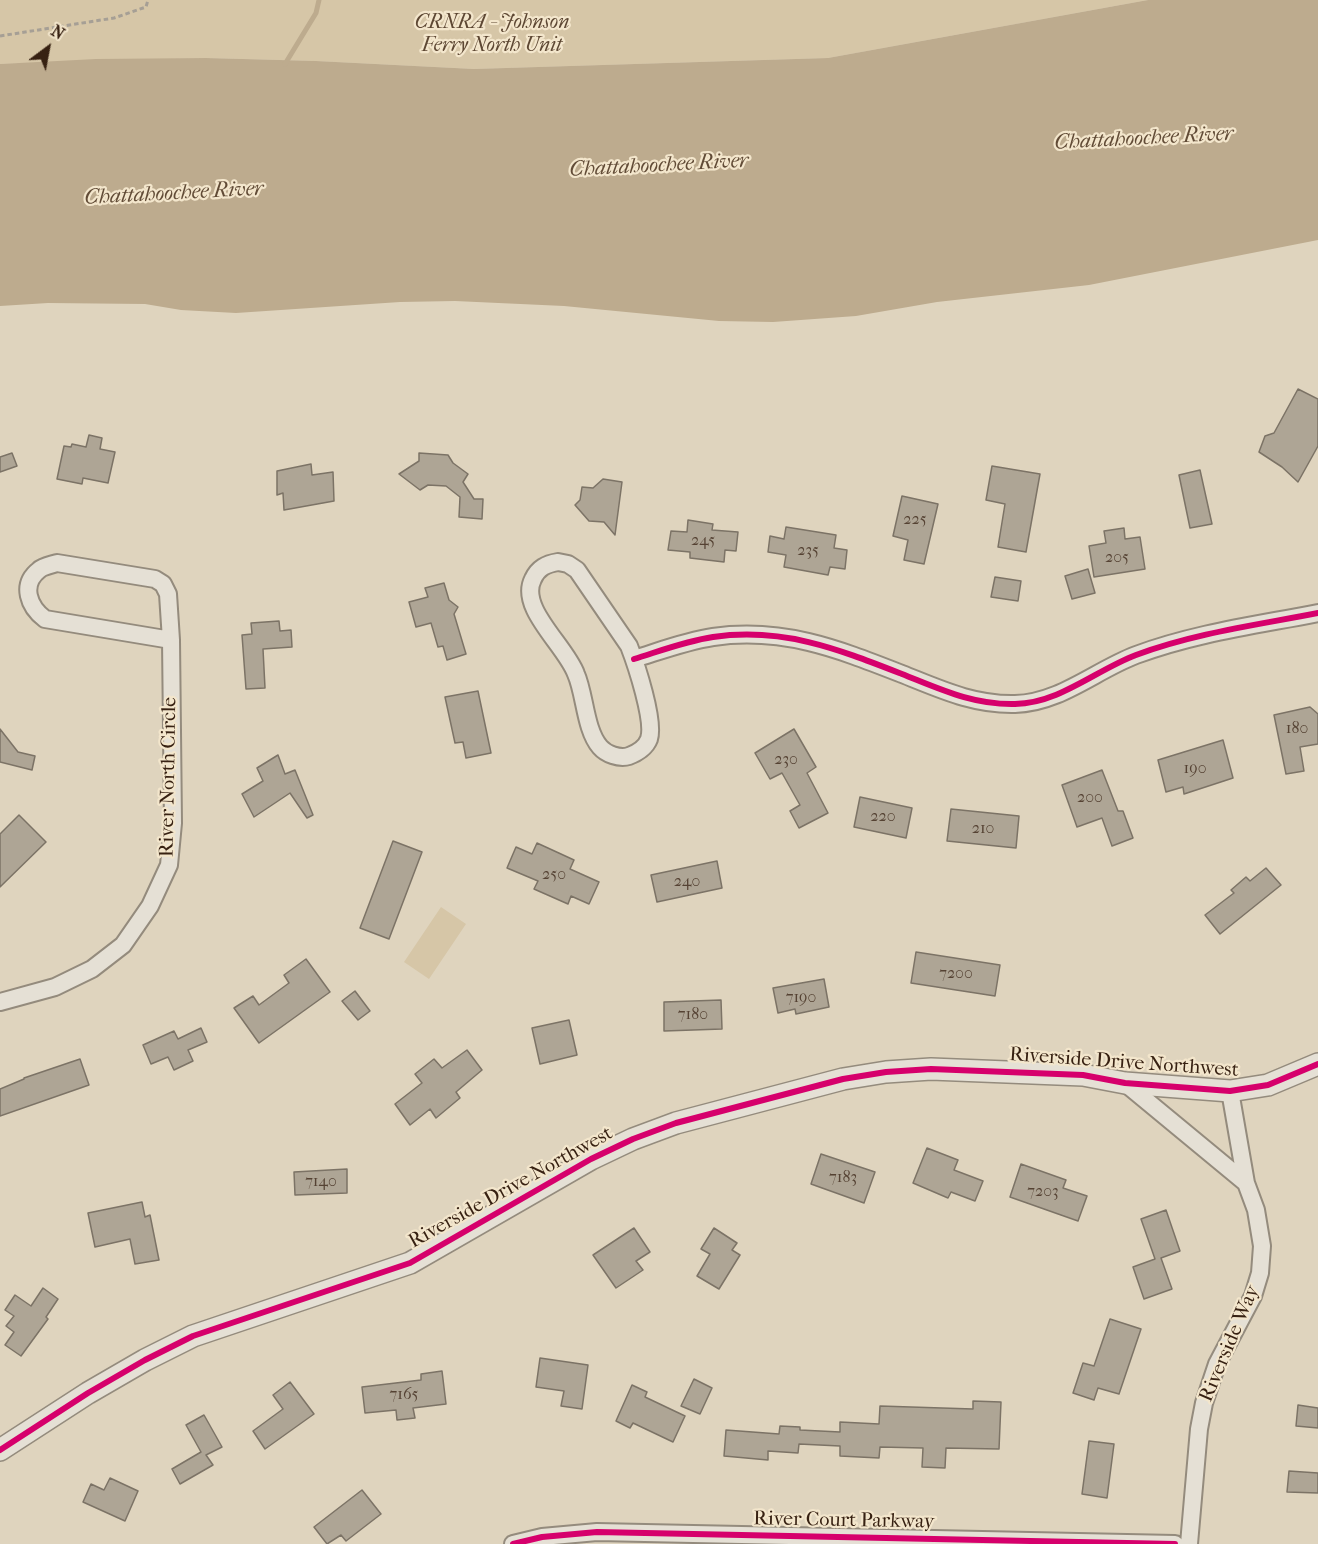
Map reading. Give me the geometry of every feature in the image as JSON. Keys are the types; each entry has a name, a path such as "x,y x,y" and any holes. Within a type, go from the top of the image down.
{"street":[{"path":"558,562 568,564 577,570 629,646 634,659 650,721 649,739 640,750 627,757 613,756 601,748 594,738 576,672 530,602 529,586 536,572 547,564 558,562"},
{"name":"River North Circle","path":"0,1002 55,987 92,969 123,945 150,906 169,865 173,823 171,640 168,594 163,584 155,579 57,563 39,569 30,582 28,592 30,604 45,619 171,640"},
{"path":"634,659 713,637 749,634 780,636 834,648 969,700 994,704 1019,704 1055,696 1134,656 1189,637 1318,614"},
{"name":"Riverside Drive Northwest","path":"0,1450 88,1393 145,1360 193,1336 410,1263 591,1159 633,1139 676,1123 843,1079 886,1072 931,1069 1083,1075 1125,1083 1230,1091 1268,1085 1318,1064"},
{"path":"1125,1083 1246,1183"},
{"name":"Riverside Way","path":"1189,1544 1199,1429 1204,1403 1217,1364 1253,1296 1260,1273 1262,1246 1256,1210 1246,1183 1230,1091"},
{"name":"River Court Parkway","path":"513,1544 542,1537 597,1532 1175,1544"}],"path":[{"path":"0,36 114,18 146,8 148,0"}],"green space":[{"name":"CRNRA - Johnson Ferry North Unit","path":"0,0 1148,0 828,58 474,69 206,58 0,64"},
{"path":"441,907 466,924 429,979 404,962"}],"water":[{"name":"Chattahoochee River","path":"1148,0 1318,0 1318,240 1089,285 937,302 856,316 773,322 719,321 564,306 455,301 400,302 236,313 181,310 145,304 48,303 0,306 0,64 96,59 206,58 474,69 828,58"}],"building":[{"path":"1298,389 1318,399 1318,446 1298,482 1282,467 1259,452 1265,436 1274,433"},
{"path":"89,435 102,438 100,449 115,452 108,483 83,478 82,484 57,479 64,446 71,447 72,444 86,447"},
{"path":"12,453 17,466 0,472 0,457"},
{"path":"419,453 448,455 453,463 468,474 463,482 474,499 483,499 482,519 459,517 460,497 446,486 428,485 420,490 399,474 419,461"},
{"path":"311,464 312,475 333,472 334,501 284,510 283,493 277,495 277,471"},
{"path":"992,466 1040,474 1026,552 998,547 1005,504 986,500"},
{"path":"1200,470 1212,524 1190,528 1179,475"},
{"path":"603,479 622,482 615,535 604,522 589,521 575,505 580,500 582,487 593,488"},
{"path":"902,496 938,504 924,564 904,560 908,540 893,536"},
{"path":"688,520 713,524 712,530 738,532 736,551 725,550 724,562 690,558 690,552 668,550 671,531 687,532"},
{"path":"786,527 836,535 834,548 847,550 845,569 830,567 828,575 784,567 786,555 768,552 770,536 784,539"},
{"path":"1124,528 1125,539 1140,537 1145,569 1094,577 1089,546 1106,543 1104,531"},
{"path":"1088,569 1095,593 1072,599 1065,576"},
{"path":"995,577 1021,581 1018,601 991,597"},
{"path":"444,583 449,600 458,607 454,614 466,654 447,660 443,646 438,647 431,623 416,627 409,602 428,597 425,588"},
{"path":"279,621 280,631 291,630 292,647 263,649 265,688 246,689 242,635 252,634 251,623"},
{"path":"478,691 491,753 466,758 463,742 455,743 445,697"},
{"path":"1310,707 1318,714 1318,744 1300,747 1304,771 1286,774 1274,715"},
{"path":"0,729 18,752 35,756 32,770 0,762"},
{"path":"794,729 816,767 807,773 828,813 799,828 790,811 800,805 782,773 770,779 755,753"},
{"path":"1223,740 1233,778 1184,794 1183,787 1166,792 1158,760"},
{"path":"278,755 285,774 295,770 313,815 307,818 290,793 254,817 242,794 263,781 257,768"},
{"path":"1102,770 1118,811 1123,811 1133,838 1112,846 1102,818 1077,827 1062,785"},
{"path":"860,797 912,808 906,838 854,827"},
{"path":"951,809 1019,816 1016,848 947,841"},
{"path":"19,815 46,842 0,887 0,834"},
{"path":"393,841 422,852 389,939 360,928"},
{"path":"537,843 574,860 570,869 599,882 589,904 571,896 568,904 534,889 538,881 507,868 516,847 532,854"},
{"path":"717,861 722,888 657,902 651,875"},
{"path":"1266,868 1281,885 1220,934 1205,915 1234,893 1231,890 1246,877 1250,881"},
{"path":"916,952 1000,965 995,996 911,983"},
{"path":"306,959 330,992 259,1043 234,1008 253,996 259,1005 289,983 284,975"},
{"path":"824,979 829,1007 796,1014 795,1009 778,1013 773,988"},
{"path":"355,991 370,1011 358,1020 342,1001"},
{"path":"721,1000 722,1029 664,1031 664,1002"},
{"path":"569,1020 577,1055 540,1064 532,1028"},
{"path":"201,1028 207,1042 188,1050 193,1061 174,1070 168,1057 151,1064 143,1045 174,1031 178,1039"},
{"path":"467,1050 482,1070 456,1092 460,1098 436,1118 430,1109 410,1125 395,1104 422,1083 415,1074 434,1059 442,1068"},
{"path":"80,1059 89,1085 0,1116 0,1089 24,1078"},
{"path":"927,1148 958,1160 954,1170 983,1181 975,1201 951,1192 948,1198 913,1183"},
{"path":"821,1154 875,1172 864,1203 811,1184"},
{"path":"1021,1164 1066,1180 1063,1188 1087,1196 1078,1221 1010,1197"},
{"path":"347,1169 347,1193 295,1195 294,1172"},
{"path":"142,1202 145,1217 150,1215 159,1260 135,1264 130,1239 95,1247 88,1213"},
{"path":"1166,1210 1180,1251 1161,1258 1172,1289 1144,1299 1133,1267 1155,1259 1141,1219"},
{"path":"634,1228 650,1252 636,1261 643,1270 616,1288 593,1255"},
{"path":"714,1228 737,1243 732,1250 740,1255 719,1289 697,1276 710,1254 701,1249"},
{"path":"43,1288 58,1299 46,1317 48,1319 21,1356 5,1345 14,1332 6,1326 14,1316 5,1310 15,1295 31,1306"},
{"path":"1110,1319 1141,1329 1119,1394 1098,1388 1094,1400 1073,1393 1083,1363 1094,1366"},
{"path":"540,1358 588,1365 582,1409 561,1406 564,1391 536,1387"},
{"path":"442,1371 446,1404 413,1408 415,1418 397,1420 396,1410 365,1413 362,1387 421,1380 421,1374"},
{"path":"694,1379 712,1388 700,1414 681,1406"},
{"path":"290,1382 314,1414 265,1449 253,1431 283,1409 273,1395"},
{"path":"632,1385 647,1392 645,1397 685,1416 673,1442 633,1423 630,1428 616,1421"},
{"path":"973,1401 1001,1402 999,1449 946,1448 945,1468 922,1467 923,1448 880,1447 879,1458 840,1456 840,1446 799,1444 798,1453 768,1451 768,1460 724,1456 726,1430 779,1434 780,1426 800,1427 800,1430 840,1432 840,1422 879,1424 880,1406 973,1409"},
{"path":"1298,1405 1318,1408 1318,1428 1296,1426"},
{"path":"204,1415 222,1447 206,1455 213,1465 180,1484 172,1469 201,1452 186,1425"},
{"path":"1089,1441 1114,1444 1107,1498 1082,1494"},
{"path":"1289,1471 1318,1473 1318,1493 1287,1492"},
{"path":"110,1478 138,1491 125,1521 83,1502 91,1484 104,1490"},
{"path":"362,1490 381,1514 346,1541 341,1535 327,1544 314,1527"}],"waterway":[{"path":"285,64 316,13 319,0"}],"cycle path":[{"path":"634,659 713,637 763,635 810,642 833,649 971,699 1015,704 1031,702 1063,692 1121,661 1158,647 1226,630 1318,613"},
{"path":"0,1450 88,1393 145,1360 193,1336 410,1263 591,1159 633,1139 676,1123 843,1079 886,1072 931,1069 1083,1075 1125,1083 1230,1091 1268,1085 1318,1064"},
{"path":"513,1544 542,1537 597,1532 1175,1544"}]}
